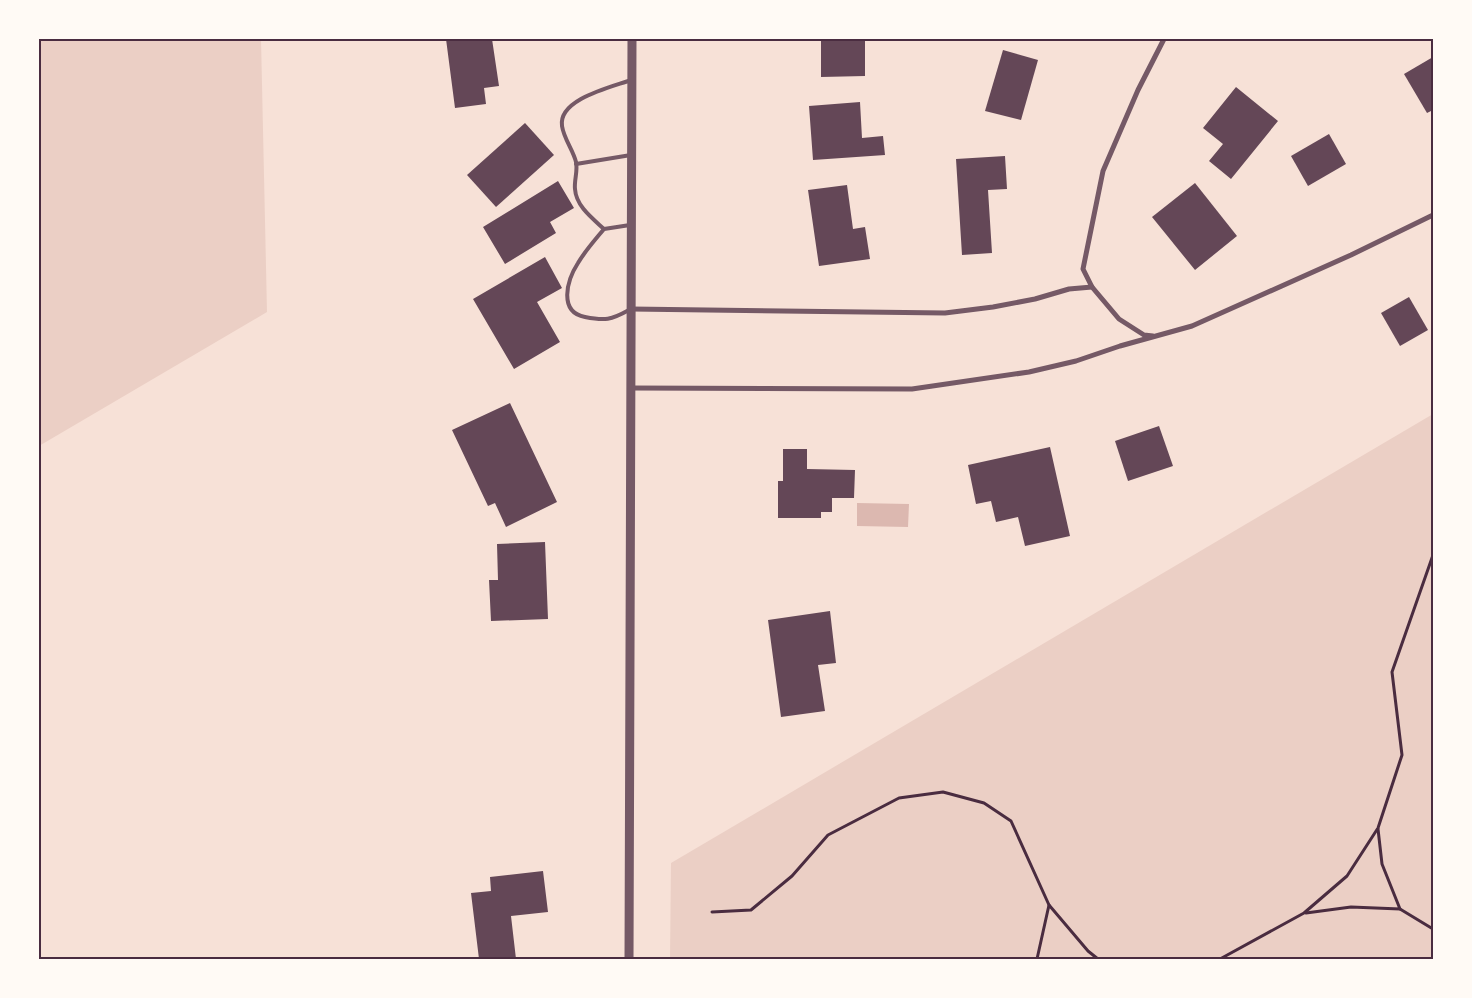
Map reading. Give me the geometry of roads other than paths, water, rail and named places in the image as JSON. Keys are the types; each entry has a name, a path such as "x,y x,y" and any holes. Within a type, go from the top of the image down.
{"street":[{"path":"629,959 632,39"},
{"path":"1156,336 1144,335 1119,319 1092,287 1083,269 1103,171 1138,90 1164,39"},
{"path":"631,388 912,389 1029,372 1076,361 1192,326 1433,215"},
{"path":"631,309 945,313 993,307 1035,299 1070,289 1092,287"}],"lane":[{"path":"604,228 582,207 577,199 575,190 576,164 562,125 565,111 578,101 589,95 632,80"},
{"path":"576,164 632,155"},
{"path":"631,225 604,228 577,263 571,276 568,292 569,308 577,316 609,320 631,309"}]}
